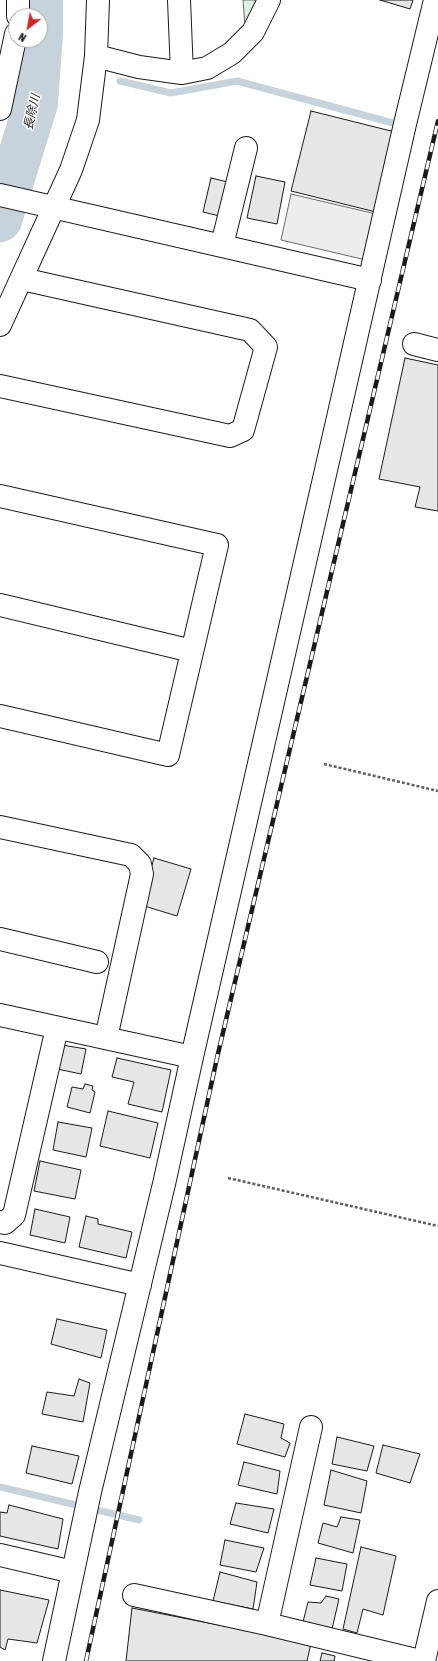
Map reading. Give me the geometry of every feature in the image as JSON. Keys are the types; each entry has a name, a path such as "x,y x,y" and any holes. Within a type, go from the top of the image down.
{"main road":[{"path":"0,326 22,279 45,204 71,170 88,120 96,56 98,0"},
{"path":"179,0 182,73"},
{"path":"96,56 139,67 182,73 207,68 232,54 253,32 269,0"},
{"path":"54,1661 90,1492 164,1184 370,280 404,124 435,0"},
{"path":"0,109 13,48"},
{"path":"222,245 246,148"},
{"path":"0,195 45,204 370,280"},
{"path":"0,386 230,436 243,430 266,347 250,330 22,279"},
{"path":"414,344 438,350"},
{"path":"0,496 217,545 168,756 0,716"},
{"path":"0,605 192,652"},
{"path":"0,827 131,855 140,864 142,874 106,1038"},
{"path":"0,939 97,962"},
{"path":"0,1015 192,1056"},
{"path":"0,1222 6,1224 14,1215 57,1028"},
{"path":"0,1253 140,1285"},
{"path":"267,1624 311,1427"},
{"path":"0,1555 73,1572"},
{"path":"134,1595 267,1624 420,1661"},
{"path":"424,1661 438,1601"}],"path":[{"path":"324,764 438,791"},
{"path":"228,1178 438,1226"}],"green space":[{"path":"243,0 257,0 245,25"}],"shaded area":[{"path":"291,194 376,214 366,260 281,240"}],"building":[{"path":"380,0 413,0 410,9"},
{"path":"311,111 395,132 376,212 291,191"},
{"path":"256,176 285,182 277,224 247,218"},
{"path":"211,178 232,183 224,217 203,212"},
{"path":"405,358 438,365 438,511 415,507 420,487 379,479"},
{"path":"154,858 191,869 177,916 141,905"},
{"path":"62,1045 86,1049 81,1074 57,1069"},
{"path":"117,1058 171,1070 162,1112 128,1104 134,1082 112,1077"},
{"path":"85,1084 93,1086 92,1090 95,1092 90,1113 67,1107 72,1087 83,1089"},
{"path":"108,1111 158,1123 150,1158 100,1146"},
{"path":"58,1122 92,1128 86,1157 53,1150"},
{"path":"40,1161 81,1170 75,1199 34,1191"},
{"path":"35,1209 70,1217 65,1243 30,1235"},
{"path":"86,1216 98,1219 98,1224 132,1232 126,1258 79,1247"},
{"path":"57,1319 107,1330 101,1358 51,1344"},
{"path":"79,1379 90,1383 83,1422 42,1414 47,1392 74,1396"},
{"path":"245,1414 284,1424 281,1438 290,1443 285,1457 237,1444"},
{"path":"337,1437 374,1446 367,1471 332,1464"},
{"path":"383,1445 420,1454 410,1483 376,1473"},
{"path":"32,1446 79,1456 72,1484 26,1473"},
{"path":"244,1462 280,1471 277,1494 238,1485"},
{"path":"331,1470 367,1481 361,1513 324,1505"},
{"path":"236,1503 274,1509 268,1533 230,1524"},
{"path":"9,1505 63,1519 58,1549 0,1536 0,1512 7,1513"},
{"path":"341,1517 360,1520 353,1553 318,1543 323,1523 337,1527"},
{"path":"225,1540 264,1548 256,1572 220,1565"},
{"path":"361,1547 396,1556 383,1615 363,1609 357,1633 343,1629"},
{"path":"316,1558 347,1564 342,1591 310,1585"},
{"path":"220,1572 257,1582 253,1609 213,1601"},
{"path":"0,1590 49,1600 37,1643 8,1639 5,1650 0,1647"},
{"path":"326,1596 339,1599 332,1629 303,1622 308,1602 321,1603"},
{"path":"132,1608 311,1643 307,1661 126,1661"},
{"path":"322,1653 335,1656 334,1661 320,1661"}],"waterway":[{"name":"長除川","path":"0,220 36,103 41,34 41,0"},
{"path":"39,63 55,68"},
{"path":"120,81 171,93 237,81 393,123"},
{"path":"0,1487 139,1520"}],"railway":[{"path":"86,1661 217,1058 438,121"}]}
